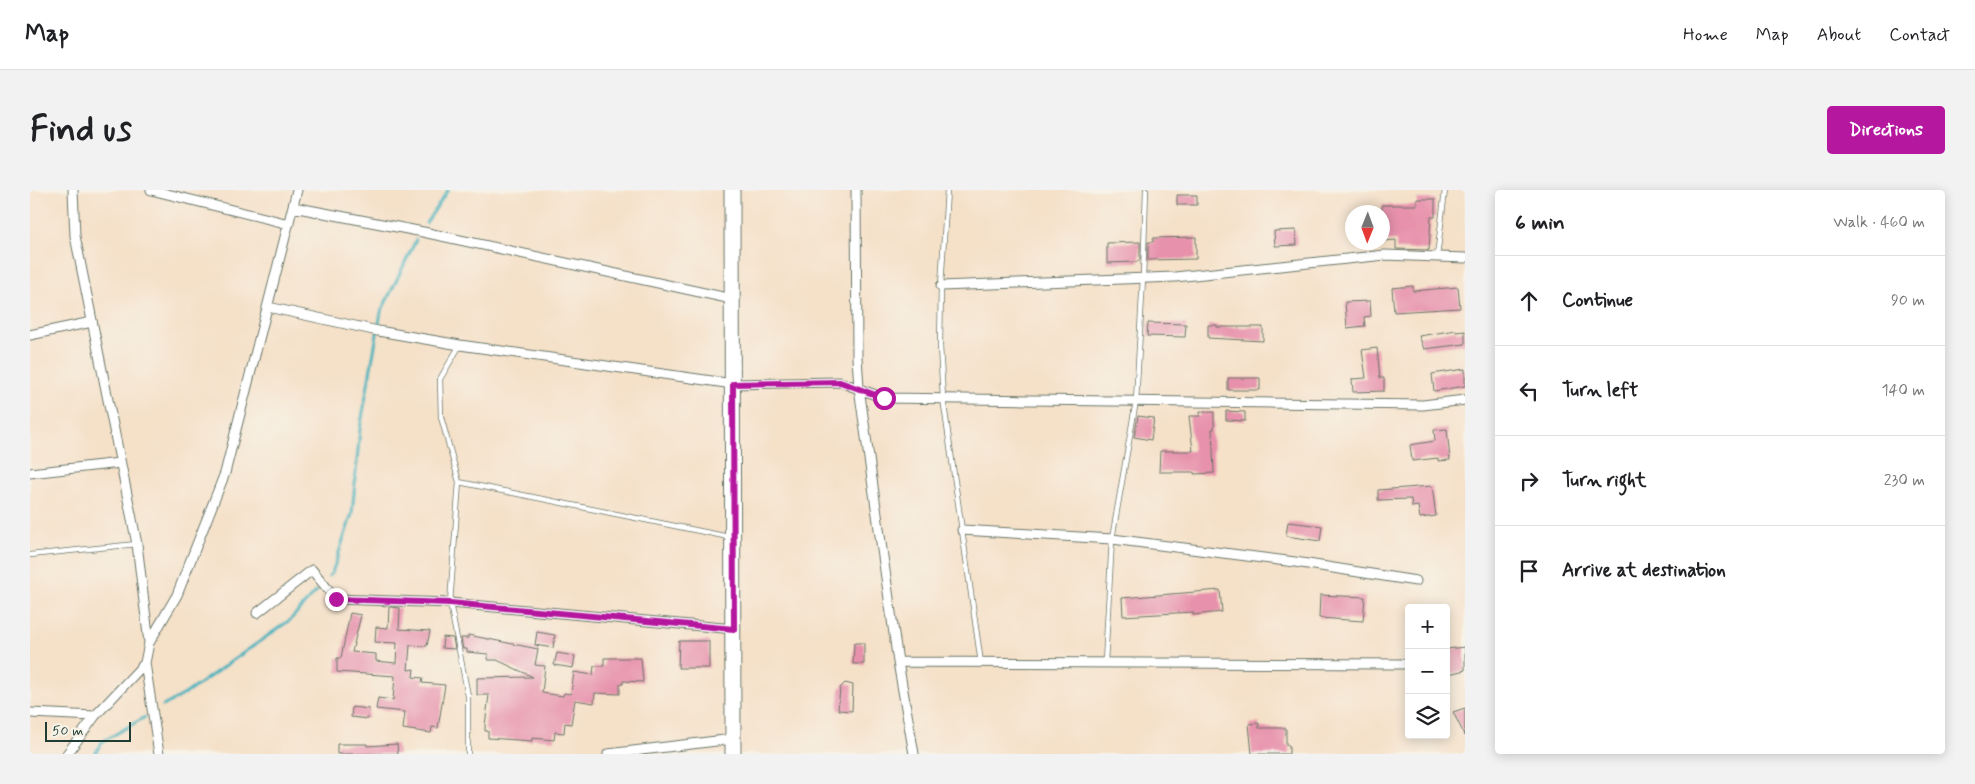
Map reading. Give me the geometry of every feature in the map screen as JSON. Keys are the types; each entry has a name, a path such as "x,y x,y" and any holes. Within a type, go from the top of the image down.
{"main road":[{"path":"732,190 733,747"}],"street":[{"path":"73,190 74,236 137,544 149,643 145,663 159,754"},
{"path":"151,190 289,224"},
{"path":"149,643 177,595 225,473 297,190"},
{"path":"856,190 857,356 859,388 898,662 914,754"},
{"path":"293,207 423,232 732,299"},
{"path":"941,286 1175,277 1385,255 1465,258"},
{"path":"268,307 378,331 460,345 733,384 840,382 884,398 1423,405 1465,400"},
{"path":"30,336 92,322"},
{"path":"30,473 120,463"},
{"path":"962,530 1112,539 1295,562 1416,581"},
{"path":"257,614 312,570 336,599 450,603 734,629"},
{"path":"898,662 1403,664"},
{"path":"67,754 95,716 145,663"},
{"path":"30,713 95,716"},
{"path":"608,754 733,747"}],"lane":[{"path":"947,190 941,286 940,346 943,398 982,663"},
{"path":"1105,662 1112,539 1136,401 1146,190"},
{"path":"1437,258 1445,190"},
{"path":"460,345 440,378 441,417 459,482 450,603 468,696 468,754"},
{"path":"459,482 733,538"},
{"path":"30,555 137,544"}],"building":[{"path":"1177,195 1197,195 1197,205 1177,205"},
{"path":"1417,199 1435,199 1435,217 1431,217 1429,250 1396,249 1396,240 1390,240 1390,205 1417,205"},
{"path":"1296,230 1297,245 1275,246 1274,231"},
{"path":"1196,237 1196,259 1148,260 1148,242 1153,242 1153,238"},
{"path":"1140,242 1140,260 1137,262 1107,263 1107,243"},
{"path":"1413,286 1413,291 1458,287 1460,308 1394,312 1392,288"},
{"path":"1370,301 1371,316 1364,317 1365,326 1347,328 1345,302"},
{"path":"1148,323 1186,324 1185,337 1147,336"},
{"path":"1208,325 1217,325 1217,327 1263,327 1263,341 1208,338"},
{"path":"1456,330 1456,332 1465,331 1465,344 1424,349 1419,336"},
{"path":"1377,348 1380,378 1384,378 1384,391 1353,392 1352,379 1366,378 1362,350"},
{"path":"1465,369 1465,386 1434,391 1432,374"},
{"path":"1228,378 1260,378 1260,390 1228,390"},
{"path":"1226,411 1245,412 1245,421 1226,420"},
{"path":"1200,412 1214,412 1214,429 1212,429 1214,473 1159,472 1160,451 1193,451 1189,416 1200,416"},
{"path":"1138,416 1154,418 1151,440 1134,437"},
{"path":"1447,429 1450,460 1438,461 1438,458 1412,461 1410,445 1435,441 1434,430"},
{"path":"1432,486 1436,516 1420,518 1418,506 1412,507 1411,499 1378,500 1378,490"},
{"path":"1288,522 1322,526 1320,541 1286,536"},
{"path":"1220,590 1222,612 1193,615 1193,612 1123,616 1122,598"},
{"path":"1320,595 1365,597 1363,621 1319,618"},
{"path":"389,607 400,608 399,629 430,631 427,646 410,645 408,670 414,669 413,677 423,678 422,683 445,685 438,728 432,727 431,733 403,729 405,712 376,709 378,698 393,700 395,676 337,672 337,658 341,658 350,613 361,615 352,652 376,654 376,661 396,663 397,643 375,642 376,627 388,628"},
{"path":"537,632 555,635 553,648 535,645"},
{"path":"468,635 538,649 535,665 545,666 542,693 563,696 564,693 571,694 574,672 593,675 594,666 604,666 604,658 641,658 643,682 623,681 623,684 620,684 620,694 595,693 594,703 575,700 571,724 565,723 564,733 555,732 554,740 532,738 532,741 488,738 488,731 485,731 485,725 489,695 477,695 477,678 533,677 497,660 488,660 488,654 467,652 467,649 463,649 461,638 468,638"},
{"path":"443,637 453,638 455,649 442,648"},
{"path":"679,641 709,641 709,668 678,668"},
{"path":"854,643 864,643 864,664 853,664"},
{"path":"1465,647 1465,670 1450,674 1450,649"},
{"path":"557,653 575,656 573,668 554,665"},
{"path":"845,683 853,685 852,711 838,710 840,688"},
{"path":"352,707 369,709 368,719 351,717"},
{"path":"1465,708 1465,736 1453,712"},
{"path":"1259,723 1259,728 1286,728 1286,745 1289,745 1289,754 1252,754 1249,724"},
{"path":"337,744 367,744 367,746 397,744 398,754 337,754"}],"waterway":[{"path":"426,223 448,190"},
{"path":"329,576 332,573 352,514 360,429 381,312 416,240"},
{"path":"163,706 185,694 290,620 317,591"},
{"path":"95,754 102,742 145,717"}],"route":[{"path":"336,599 450,603 734,629 733,384 840,382 884,398"}]}
